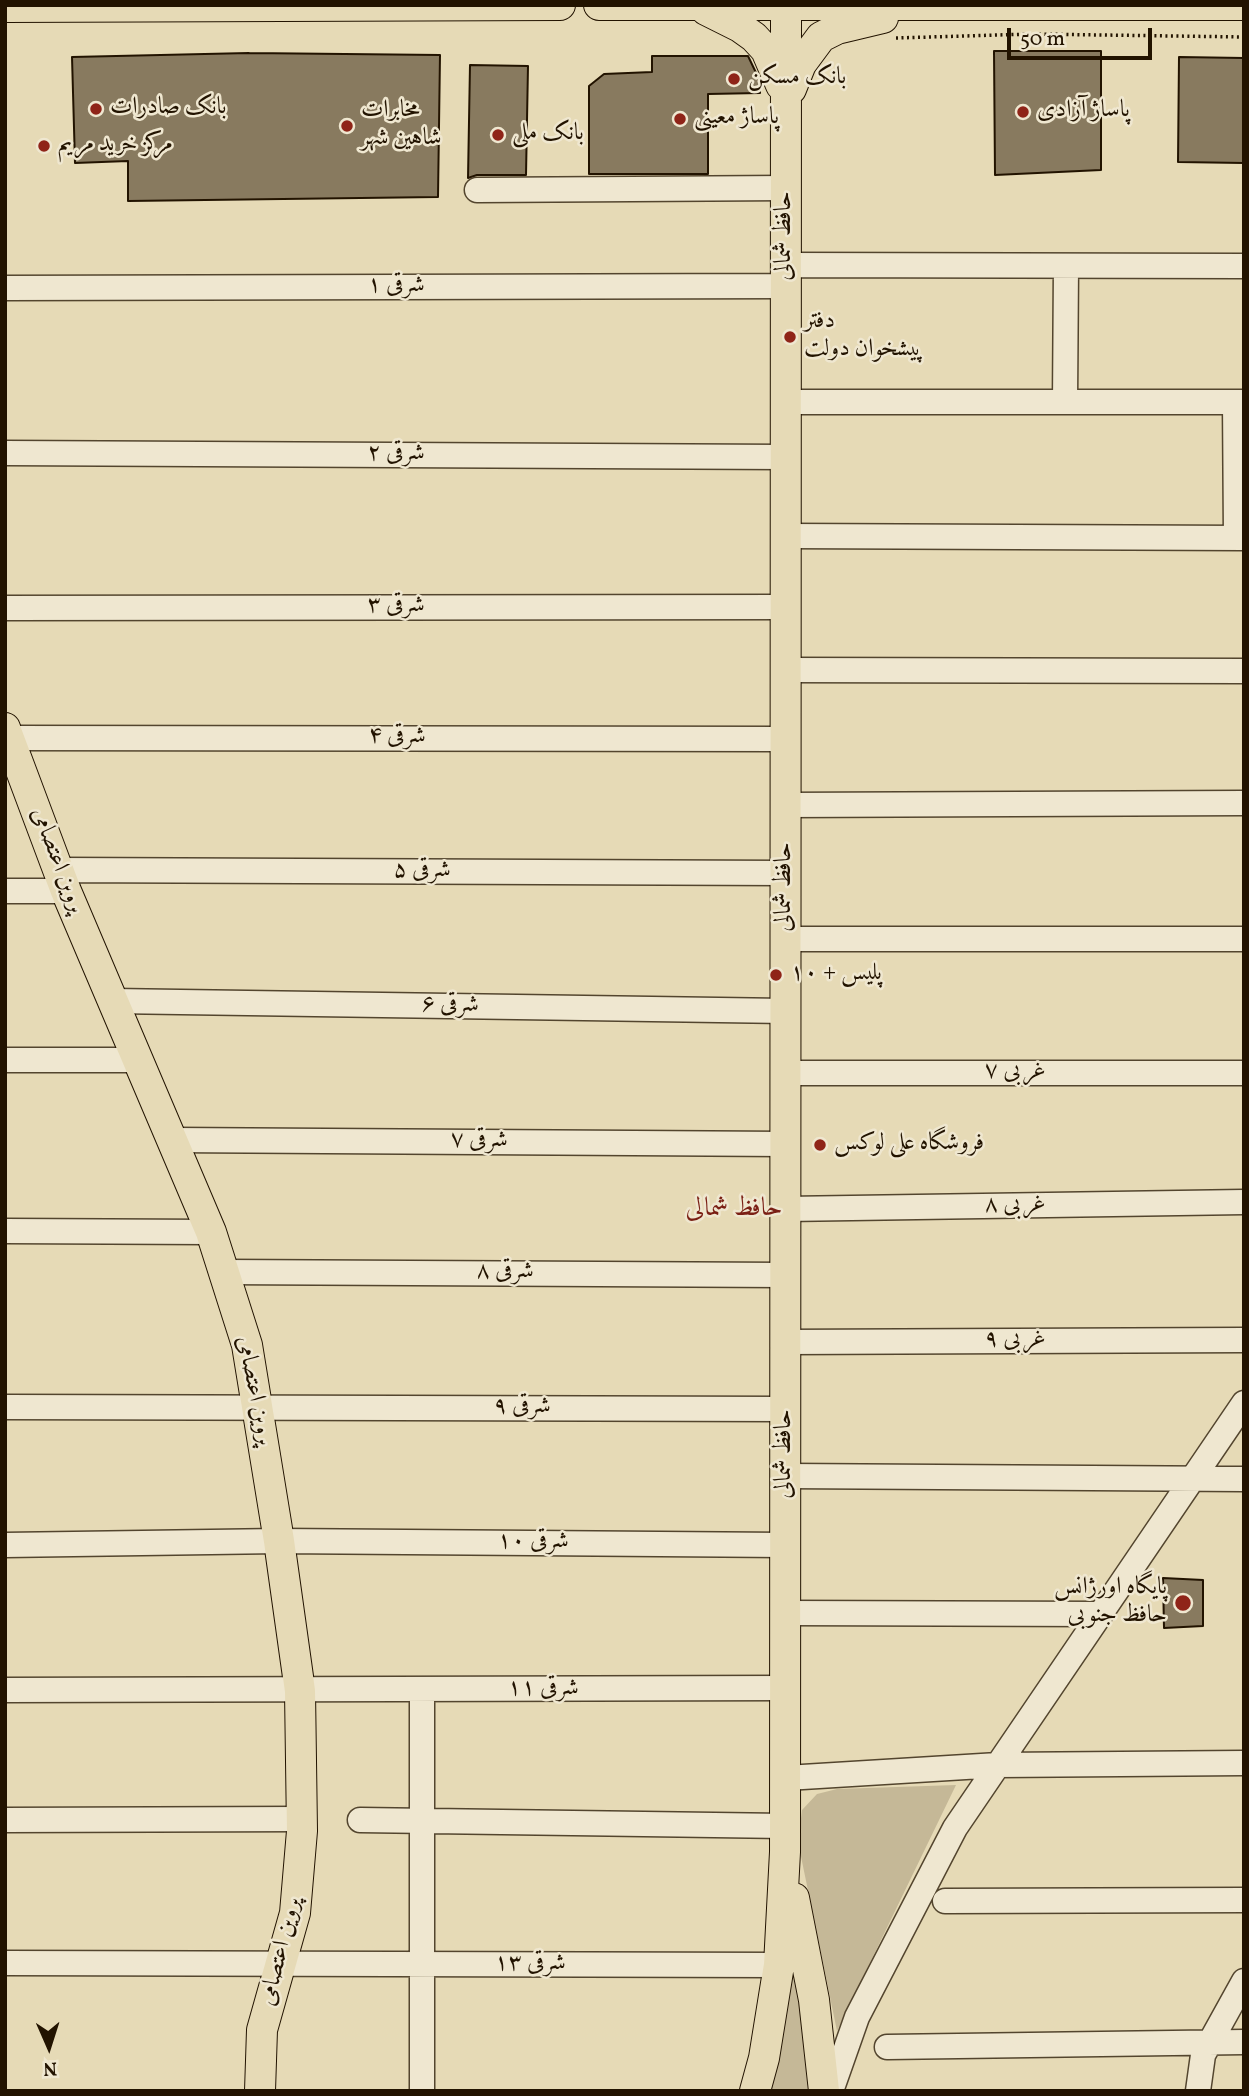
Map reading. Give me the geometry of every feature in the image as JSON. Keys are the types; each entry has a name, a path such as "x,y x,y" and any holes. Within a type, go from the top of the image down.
{"main road":[{"path":"5,7 561,5"},
{"path":"599,5 1244,5"},
{"path":"695,6 740,27 766,50 786,102"},
{"name":"حافظ شمالی","path":"755,2091 764,2058 779,1965 786,1778 786,6"},
{"path":"786,102 801,64 821,37 859,23 947,6"},
{"name":"پروین اعتصامی","path":"7,733 62,881 211,1232 247,1345 300,1691 302,1819 295,1913 262,2030 260,2091"},
{"name":"حافظ شمالی","path":"785,1839 814,2000 824,2091"}],"street":[{"path":"477,190 786,188"},
{"path":"1065,402 1066,266 1244,266"},
{"name":"۱ شرقی","path":"5,289 786,276 1066,266"},
{"path":"786,402 1239,402 1240,538 786,536"},
{"name":"۲ شرقی","path":"5,453 786,457"},
{"name":"۳ شرقی","path":"5,608 786,607"},
{"path":"786,670 1244,671"},
{"name":"۴ شرقی","path":"7,733 786,738"},
{"path":"786,805 1244,803"},
{"name":"۵ شرقی","path":"5,891 62,881 786,873"},
{"path":"786,939 1244,939"},
{"name":"۶ شرقی","path":"113,1001 786,1011"},
{"path":"5,1060 139,1060"},
{"name":"۷ غربی","path":"786,1073 1244,1073"},
{"name":"۷ شرقی","path":"172,1140 786,1144"},
{"name":"۸ غربی","path":"786,1209 1244,1202"},
{"path":"5,1231 211,1232"},
{"name":"۸ شرقی","path":"223,1272 786,1275"},
{"name":"۹ غربی","path":"786,1342 1244,1340"},
{"path":"831,2091 857,2017 955,1828 1244,1403"},
{"name":"شرقی ۹","path":"5,1406 786,1409"},
{"path":"786,1476 1244,1479"},
{"name":"شرقی ۱۰","path":"5,1545 279,1541 786,1545"},
{"path":"786,1613 1101,1614"},
{"name":"۱۱ شرقی","path":"5,1690 786,1688"},
{"path":"422,1690 422,2091"},
{"path":"786,1778 998,1765 1244,1763"},
{"path":"5,1820 302,1819"},
{"path":"360,1820 785,1839"},
{"path":"945,1902 1244,1900"},
{"name":"۱۳ شرقی","path":"5,1963 281,1966 779,1965"},
{"path":"1198,2091 1203,2055 1244,1981"},
{"path":"887,2047 1244,2042"}],"path":[{"path":"885,38 1032,34 1244,37"}],"shaded area":[{"path":"956,1785 837,2031 798,1842 802,1810 817,1794 837,1789"},
{"path":"794,1944 808,2091 766,2091"}],"building":[{"path":"994,51 1101,51 1101,170 995,175"},
{"path":"249,53 440,55 438,197 128,201 128,161 75,163 72,57"},
{"path":"652,56 748,56 760,81 760,93 708,94 708,174 589,174 589,86 604,74 652,72"},
{"path":"1179,57 1244,58 1244,163 1178,162"},
{"name":"بانک ملی","path":"470,65 528,66 526,175 477,175 468,178"},
{"name":"پایگاه اورژانس حافظ جنوبی","path":"1163,1578 1203,1580 1203,1626 1164,1628"}],"place":[{"name":"بانک مسکن","path":"734,79"},
{"name":"بانک صادرات","path":"96,109"},
{"name":"پاساژ آزادی","path":"1023,112"},
{"name":"پاساژ معینی","path":"680,119"},
{"name":"مخابرات شاهین شهر","path":"347,126"},
{"name":"بانک ملی","path":"498,135"},
{"name":"مرکز خرید مریم","path":"44,146"},
{"name":"دفتر پیشخوان دولت","path":"790,337"},
{"name":"پلیس + ۱۰","path":"776,975"},
{"name":"فروشگاه علی لوکس","path":"820,1145"},
{"name":"پایگاه اورژانس حافظ جنوبی","path":"1183,1603"}],"district":[{"name":"حافظ شمالی","path":"734,1210"}]}
